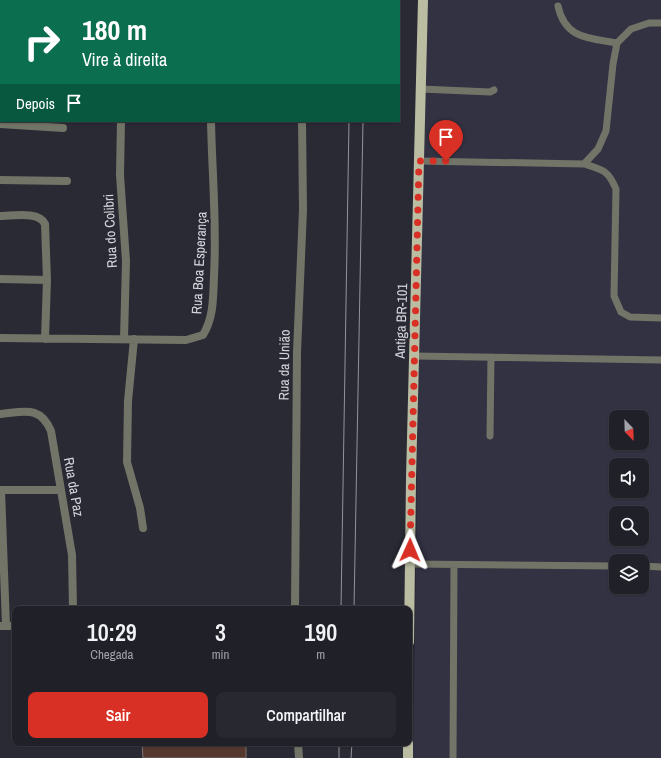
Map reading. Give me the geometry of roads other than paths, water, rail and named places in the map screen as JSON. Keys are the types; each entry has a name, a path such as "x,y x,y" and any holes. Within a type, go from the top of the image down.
{"main road":[{"name":"Antiga BR-101","path":"409,606 423,0"},
{"path":"408,746 408,758"}],"street":[{"name":"Rua do Colibri","path":"121,122 121,181 126,261 124,339"},
{"name":"Rua Boa Esperança","path":"0,338 186,340 203,335 208,327 212,312 216,232 211,122"},
{"name":"Rua da União","path":"295,606 297,352 302,210 302,122"},
{"path":"0,124 63,128"},
{"path":"0,180 67,181"},
{"path":"0,216 37,216 43,220 45,224 47,280 45,339"},
{"path":"0,279 47,280"},
{"path":"134,339 128,401 127,462 140,508 143,528"},
{"name":"Rua da Paz","path":"0,414 30,412 39,414 46,420 51,431 72,555 73,606"},
{"path":"3,626 0,490 61,490"},
{"path":"298,746 299,758"}],"lane":[{"path":"558,6 560,17 565,25 578,36 617,43"},
{"path":"584,164 598,149 606,131 613,64 617,43 630,29 649,23 661,23"},
{"path":"421,89 490,92 494,90"},
{"path":"419,161 584,164 603,170 611,176 616,189 614,296 621,312 630,317 661,318"},
{"path":"414,356 661,360"},
{"path":"490,436 492,357"},
{"path":"410,564 609,566"},
{"path":"453,758 454,565"},
{"path":"649,566 661,567"}],"tram line":[{"path":"341,606 349,122"},
{"path":"354,606 363,122"},
{"path":"339,746 339,758"},
{"path":"351,758 352,746"}]}
